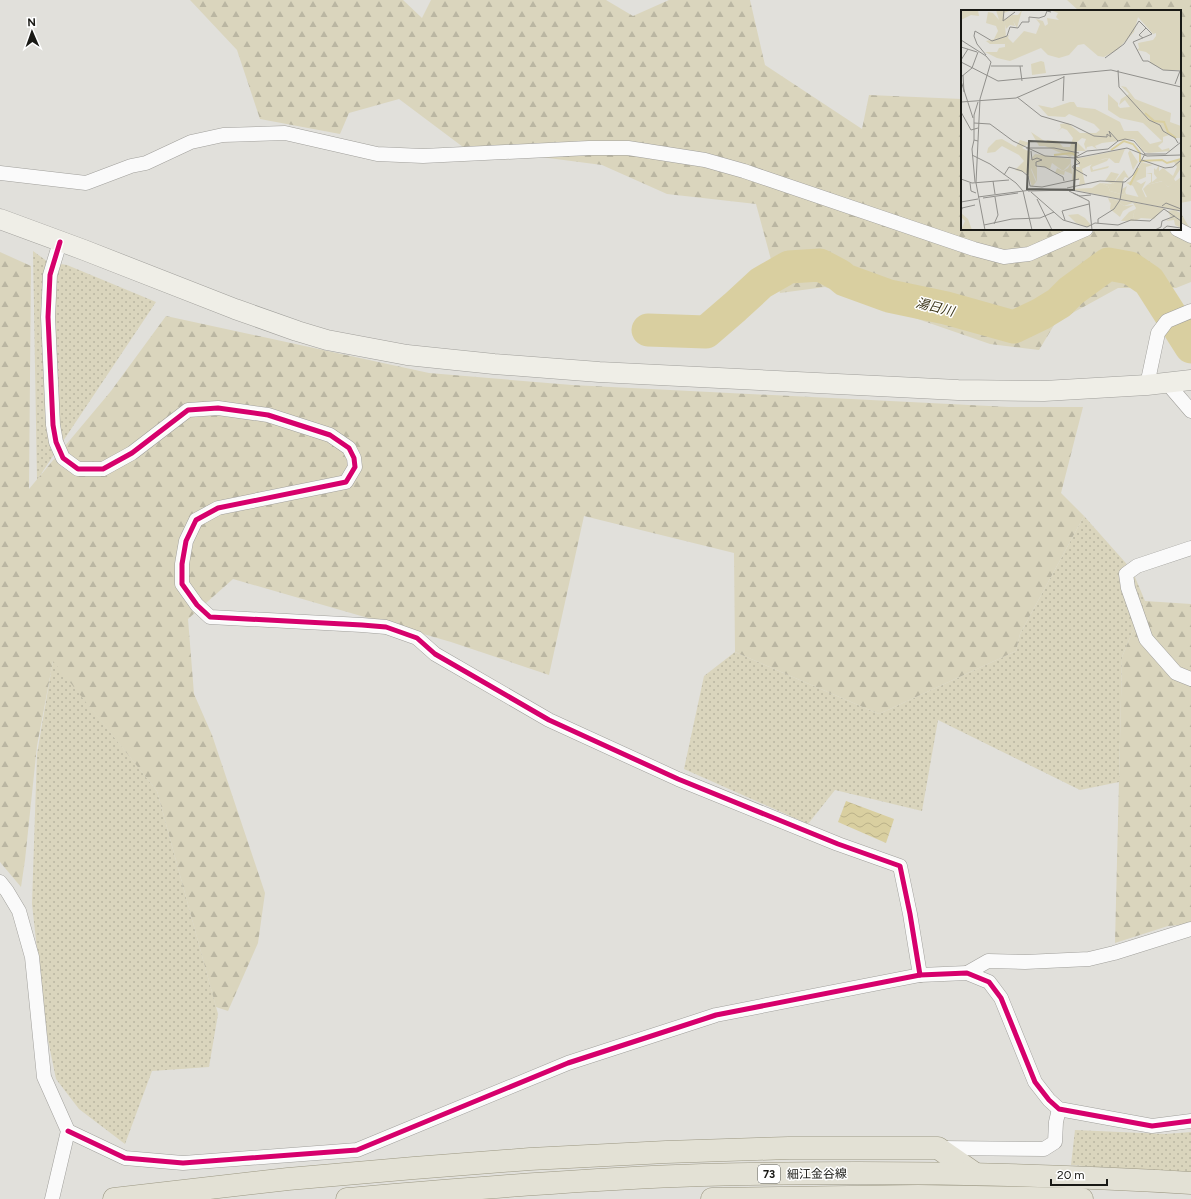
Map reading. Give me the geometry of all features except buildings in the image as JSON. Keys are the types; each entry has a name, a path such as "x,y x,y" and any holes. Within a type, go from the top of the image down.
{"main road":[{"path":"114,1199 296,1179 530,1159 658,1152 938,1148 974,1173"},
{"name":"細江金谷線","path":"347,1199 566,1182 702,1176 848,1173 974,1173 1191,1183"},
{"name":"細江金谷線","path":"712,1199 918,1196 1082,1199"}],"street":[{"path":"0,173 86,183 131,166 146,163 191,142 223,135 285,133 377,154 423,156 589,148 628,148 705,160 744,171 974,249 1004,257 1029,254 1084,230"},
{"path":"0,219 297,331 328,340 408,355 494,364 598,372 942,389 1044,391 1147,385 1191,380"},
{"path":"1179,230 1191,236"},
{"path":"60,242 50,275 48,317 53,425 56,442 63,458 78,469 102,469 132,453 188,410 218,408 268,415 330,435 349,448 354,458 355,467 346,482 218,508 196,520 186,541 182,564 182,584 197,605 210,617 386,627 417,638 436,654 549,720 678,779 838,844 900,866 920,975"},
{"path":"1147,385 1158,333 1167,321 1191,311"},
{"path":"1167,383 1191,411"},
{"path":"1191,548 1137,566 1126,574 1128,588 1146,638 1176,673 1191,679"},
{"path":"0,882 8,891 19,911 32,958 44,1077 68,1131 52,1199"},
{"path":"967,973 988,961 1025,962 1089,959 1114,953 1191,929"},
{"path":"68,1131 125,1158 182,1163 357,1150 568,1064 716,1015 920,975 967,973 989,982 1001,998 1035,1082 1049,1100 1060,1109 1152,1126 1191,1121"},
{"path":"938,1148 1044,1149 1054,1142 1056,1122 1060,1109"}],"green space":[{"path":"190,0 403,0 422,18 431,0 606,0 633,16 669,0 750,0 765,65 862,129 869,95 961,99 961,230 1181,230 1181,214 1191,230 1191,282 1176,288 1118,288 1056,322 1039,350 990,344 825,287 780,293 756,204 667,194 602,165 463,147 399,99 349,113 340,134 260,119 237,50"},
{"path":"1067,0 1191,0 1191,201 1181,203 1181,10 1078,10"},
{"path":"33,251 48,262 67,265 156,302 37,480"},
{"path":"0,252 31,266 29,489 111,391 166,316 429,373 572,385 1009,407 1083,407 1061,493 1084,516 1020,634 1016,651 879,714 735,652 734,553 584,516 549,675 451,642 233,579 188,619 194,694 212,735 265,893 258,943 228,1011 216,1007 157,791 53,661 37,746 21,887 0,862"},
{"path":"1084,516 1132,570 1145,601 1122,657 1119,782 1080,790 938,720 922,811 835,790 808,824 684,769 704,676 735,652 879,714 1016,651 1020,634"},
{"path":"1145,601 1191,604 1191,924 1168,926 1115,943 1122,657"},
{"path":"53,660 157,791 218,1014 209,1067 152,1071 125,1144 79,1109 56,1079 46,1030 32,904 37,754"},
{"path":"1075,1130 1165,1134 1191,1132 1191,1175 1071,1165"}],"water":[{"path":"846,801 894,819 886,843 838,822"}],"waterway":[{"name":"湯日川","path":"648,330 706,332 761,283 789,267 820,265 839,275 845,280 889,296 946,308 1014,327 1041,314 1059,303 1071,291 1108,264 1130,268 1149,281 1191,347"}],"cycle path":[{"path":"60,242 50,275 48,317 53,425 56,442 63,458 78,469 103,469 132,453 188,410 218,408 268,415 330,435 349,448 354,458 355,467 346,482 218,508 196,520 186,541 182,564 182,584 197,605 210,617 386,627 417,638 435,654 549,720 678,779 838,844 900,866 920,975"},
{"path":"68,1131 125,1158 183,1163 357,1150 568,1063 716,1015 920,975 967,973 989,982 1001,998 1035,1082 1049,1100 1059,1109 1152,1126 1191,1121"}]}
